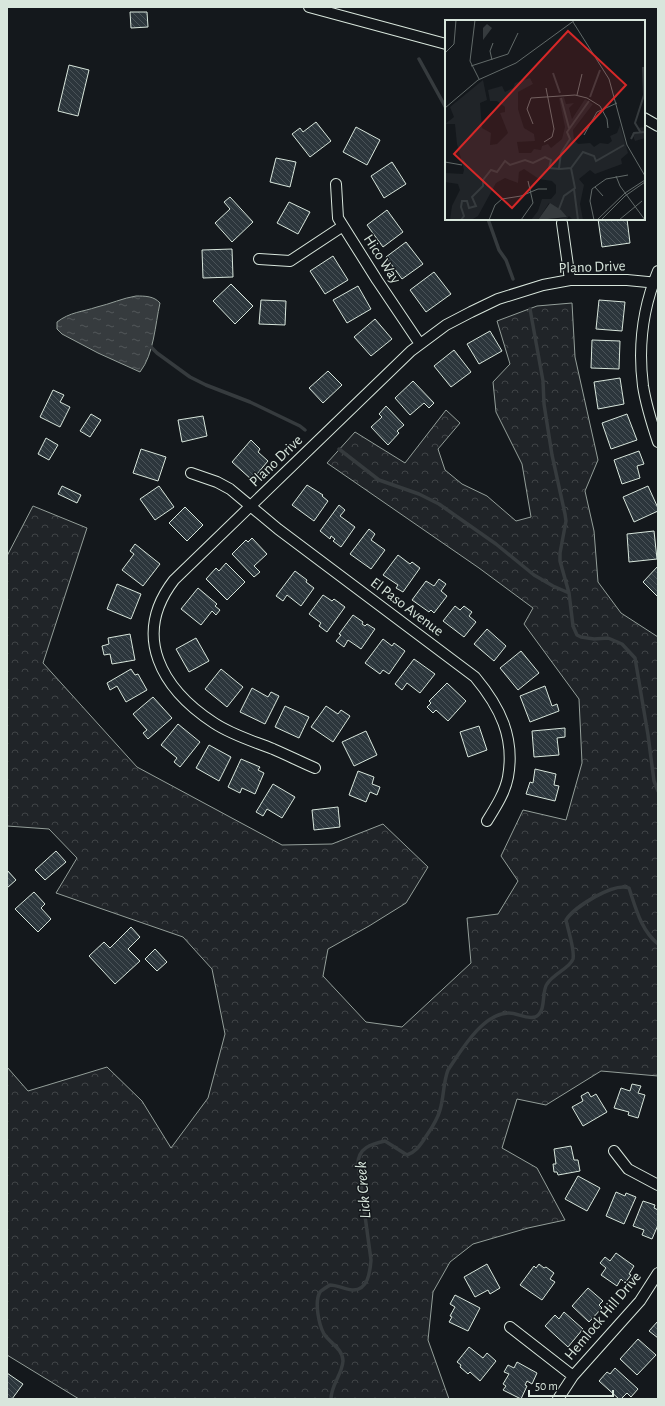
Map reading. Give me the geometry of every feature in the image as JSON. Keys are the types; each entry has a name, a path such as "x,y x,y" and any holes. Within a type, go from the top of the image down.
{"street":[{"path":"309,7 445,44"},
{"path":"645,119 658,126"},
{"name":"Hico Way","path":"336,184 338,218 420,344"},
{"path":"562,223 570,280"},
{"path":"259,259 290,261 343,226"},
{"path":"658,271 656,282 646,308 642,335 641,360 643,387 658,442"},
{"name":"Plano Drive","path":"314,768 234,734 215,724 186,700 167,678 158,660 155,649 154,623 159,605 174,580 411,351 446,326 498,299 543,285 570,280 627,280 656,282"},
{"name":"El Paso Avenue","path":"191,473 217,482 230,489 343,578 475,677 488,692 504,722 508,738 509,759 508,778 499,800 486,821"},
{"path":"614,1152 628,1169 658,1185"},
{"name":"Hemlock Hill Drive","path":"558,1399 573,1376 640,1301 658,1273"},
{"path":"510,1328 573,1376"}],"green space":[{"path":"572,303 575,357 598,460 585,491 594,531 598,582 621,613 658,637 658,1076 601,1071 546,1105 517,1099 502,1148 537,1168 565,1220 528,1228 473,1244 450,1262 433,1292 428,1340 449,1399 79,1399 7,1355 7,1067 28,1091 107,1067 142,1101 171,1148 208,1098 225,1034 212,969 183,937 56,893 77,858 49,829 7,826 7,556 33,506 87,528 43,663 137,767 282,845 332,844 383,824 428,867 406,903 328,949 323,976 366,1022 402,1027 471,963 467,918 498,914 518,881 501,856 523,810 566,820 582,763 579,699 524,624 533,608 479,568 327,463 355,432 405,463 446,410 460,423 438,449 445,470 462,484 487,496 516,521 531,517 522,464 496,412 493,382 510,364 497,321 537,306"}],"water":[{"path":"136,296 146,296 160,303 151,348 145,365 140,372 98,353 62,334 57,329 57,322 67,316"}],"building":[{"path":"130,12 147,12 148,27 131,28"},
{"path":"69,65 89,70 78,116 58,111"},
{"path":"316,122 331,141 310,157 292,134 300,128 303,132"},
{"path":"356,127 380,140 367,165 343,152"},
{"path":"276,158 296,162 290,187 270,182"},
{"path":"392,162 406,184 384,198 371,176"},
{"path":"230,197 253,222 232,242 215,223 230,209 224,202"},
{"path":"289,202 310,212 298,234 277,223"},
{"path":"387,210 403,232 383,247 367,225"},
{"path":"598,220 627,220 630,243 602,247"},
{"path":"406,242 423,264 402,279 386,257"},
{"path":"232,249 233,277 203,278 202,250"},
{"path":"333,256 348,280 325,294 310,271"},
{"path":"434,272 451,294 426,312 410,290"},
{"path":"231,284 253,306 235,324 213,301"},
{"path":"358,286 371,309 347,323 333,300"},
{"path":"261,300 286,301 285,325 259,324"},
{"path":"599,300 625,302 622,331 596,329"},
{"path":"375,319 392,339 371,356 354,337"},
{"path":"490,331 502,351 479,364 467,344"},
{"path":"592,340 620,341 619,369 591,368"},
{"path":"454,350 471,372 451,387 434,366"},
{"path":"328,371 342,385 323,403 309,388"},
{"path":"620,378 624,404 598,409 594,382"},
{"path":"413,381 434,403 429,408 424,403 410,415 395,398"},
{"path":"53,390 64,395 60,402 70,407 60,427 40,417"},
{"path":"386,406 404,425 397,431 399,433 388,445 371,427 382,417 379,414"},
{"path":"91,414 101,420 90,437 80,431"},
{"path":"627,414 637,440 611,449 602,423"},
{"path":"203,416 207,436 182,442 178,420"},
{"path":"46,438 58,445 49,460 38,454"},
{"path":"251,440 260,449 258,452 268,461 252,480 232,462"},
{"path":"141,449 166,457 158,481 133,473"},
{"path":"639,451 644,464 637,466 640,478 622,484 614,460"},
{"path":"307,485 323,495 322,496 328,501 314,521 292,505"},
{"path":"62,486 81,495 77,503 58,494"},
{"path":"159,486 174,507 155,520 140,499"},
{"path":"648,486 658,511 634,522 623,497"},
{"path":"339,505 345,510 340,516 355,527 341,547 333,541 335,539 331,536 330,539 320,531"},
{"path":"185,507 203,525 187,541 169,523"},
{"path":"369,529 375,534 371,540 385,550 371,569 350,554"},
{"path":"654,531 657,559 629,562 627,534"},
{"path":"252,538 267,554 254,566 260,572 254,577 232,554 246,540 248,542"},
{"path":"135,544 160,564 143,586 122,570 134,554 130,551"},
{"path":"398,555 410,564 412,562 420,568 403,592 396,588 398,585 383,575"},
{"path":"226,563 245,582 227,600 206,579 216,568 219,571"},
{"path":"658,566 658,597 643,582"},
{"path":"295,571 307,580 306,582 314,588 301,606 287,595 283,601 276,596"},
{"path":"439,579 446,584 441,591 447,596 434,613 431,610 429,612 412,600 426,581 434,586"},
{"path":"117,584 141,594 131,619 107,609"},
{"path":"198,588 217,604 215,606 220,610 216,615 212,611 201,625 181,609"},
{"path":"323,595 332,601 334,599 345,607 327,632 319,626 321,623 309,614"},
{"path":"455,606 460,610 464,606 472,612 469,616 476,622 464,637 443,621"},
{"path":"353,615 363,622 362,624 365,626 367,624 375,629 361,649 348,640 344,647 336,641 341,635 339,634"},
{"path":"487,629 506,646 494,661 474,644"},
{"path":"130,634 135,660 112,664 110,654 104,655 102,646 109,644 108,638"},
{"path":"196,638 209,661 189,672 176,649"},
{"path":"383,639 392,646 394,643 405,651 389,674 383,670 380,674 365,663"},
{"path":"521,651 539,673 518,690 500,668"},
{"path":"414,659 435,674 420,693 407,683 402,690 395,684"},
{"path":"131,669 135,675 138,674 147,690 126,702 117,686 110,690 107,683"},
{"path":"221,669 243,687 227,707 205,689"},
{"path":"447,683 466,701 448,721 436,710 433,713 427,707 431,703 429,701"},
{"path":"545,686 552,706 557,704 559,711 530,722 520,696"},
{"path":"252,688 268,697 271,692 279,696 265,724 240,712"},
{"path":"153,697 172,718 148,739 143,733 147,730 133,714"},
{"path":"285,706 309,717 299,738 275,727"},
{"path":"326,706 338,714 341,710 350,716 333,742 311,727"},
{"path":"178,724 200,742 180,767 174,762 177,758 161,745"},
{"path":"479,726 487,750 468,757 460,732"},
{"path":"565,728 565,737 557,738 559,755 534,757 532,731"},
{"path":"366,731 377,755 354,766 342,742"},
{"path":"209,745 231,757 219,781 196,768"},
{"path":"241,759 260,767 258,770 264,773 255,794 242,788 240,793 228,787"},
{"path":"535,769 556,774 554,785 559,786 555,801 526,794 530,782 533,783"},
{"path":"358,771 374,777 372,784 380,787 377,795 370,792 366,802 349,795"},
{"path":"273,784 295,797 282,818 267,809 263,816 256,812"},
{"path":"338,807 340,827 314,830 312,810"},
{"path":"56,851 66,862 45,880 35,870"},
{"path":"7,870 16,880 7,888"},
{"path":"34,892 45,904 41,908 51,919 38,932 15,909"},
{"path":"131,927 140,937 128,949 140,961 115,984 89,956 104,942 110,948"},
{"path":"155,949 167,962 157,971 145,959"},
{"path":"632,1084 641,1086 638,1093 645,1095 638,1118 628,1115 629,1112 614,1108 621,1088 630,1091"},
{"path":"588,1092 591,1097 596,1094 607,1112 583,1126 572,1107 583,1101 581,1096"},
{"path":"571,1146 574,1160 578,1160 580,1171 558,1175 557,1172 554,1172 553,1164 556,1164 554,1149"},
{"path":"578,1176 600,1188 587,1211 565,1199"},
{"path":"616,1192 625,1196 626,1193 636,1197 624,1224 606,1216"},
{"path":"643,1201 655,1205 654,1208 658,1210 658,1225 652,1239 642,1235 644,1230 633,1226"},
{"path":"616,1253 634,1266 629,1274 631,1275 625,1283 621,1279 617,1286 601,1275 606,1268 600,1263 605,1257 610,1261"},
{"path":"487,1264 500,1288 490,1294 488,1290 475,1297 464,1277"},
{"path":"539,1264 554,1273 550,1279 555,1282 542,1300 520,1285 534,1266 536,1268"},
{"path":"588,1288 603,1301 599,1305 602,1308 589,1322 572,1306"},
{"path":"455,1295 480,1308 468,1331 449,1322 452,1317 450,1316 455,1307 450,1304"},
{"path":"564,1312 583,1329 568,1347 545,1326 555,1315 559,1319"},
{"path":"658,1321 658,1338 649,1331"},
{"path":"638,1339 656,1355 637,1375 620,1359"},
{"path":"469,1347 483,1358 487,1353 496,1361 480,1381 470,1372 468,1374 457,1362"},
{"path":"517,1362 537,1373 532,1384 527,1381 525,1385 527,1386 521,1399 503,1390 506,1386 503,1384 509,1374 504,1372 508,1365 514,1368"},
{"path":"615,1368 638,1389 631,1397 627,1393 619,1399 599,1381 607,1372 610,1374"},
{"path":"7,1373 23,1384 12,1399 7,1399"}],"waterway":[{"path":"419,59 445,106"},
{"path":"488,220 499,250 506,260 513,279"},
{"path":"530,309 543,381 544,404 552,455 566,521 560,561 569,593 573,626 577,635 581,637 594,639 608,638 622,644 635,658 654,781 658,791"},
{"path":"148,344 157,353 190,377 206,385 250,402 300,426 305,430"},
{"path":"339,449 379,480 419,494 439,504 496,544 534,575 569,593"},
{"name":"Lick Creek","path":"331,1399 331,1394 341,1371 343,1361 339,1350 322,1330 317,1302 320,1292 330,1285 352,1290 357,1289 365,1284 369,1275 371,1260 358,1164 360,1154 370,1145 385,1141 407,1155 413,1152 418,1148 437,1118 448,1070 466,1044 481,1026 498,1015 511,1013 532,1018 539,1014 547,984 553,977 569,965 573,959 572,945 566,920 585,903 605,892 622,887 629,888 643,926 658,944"}]}
